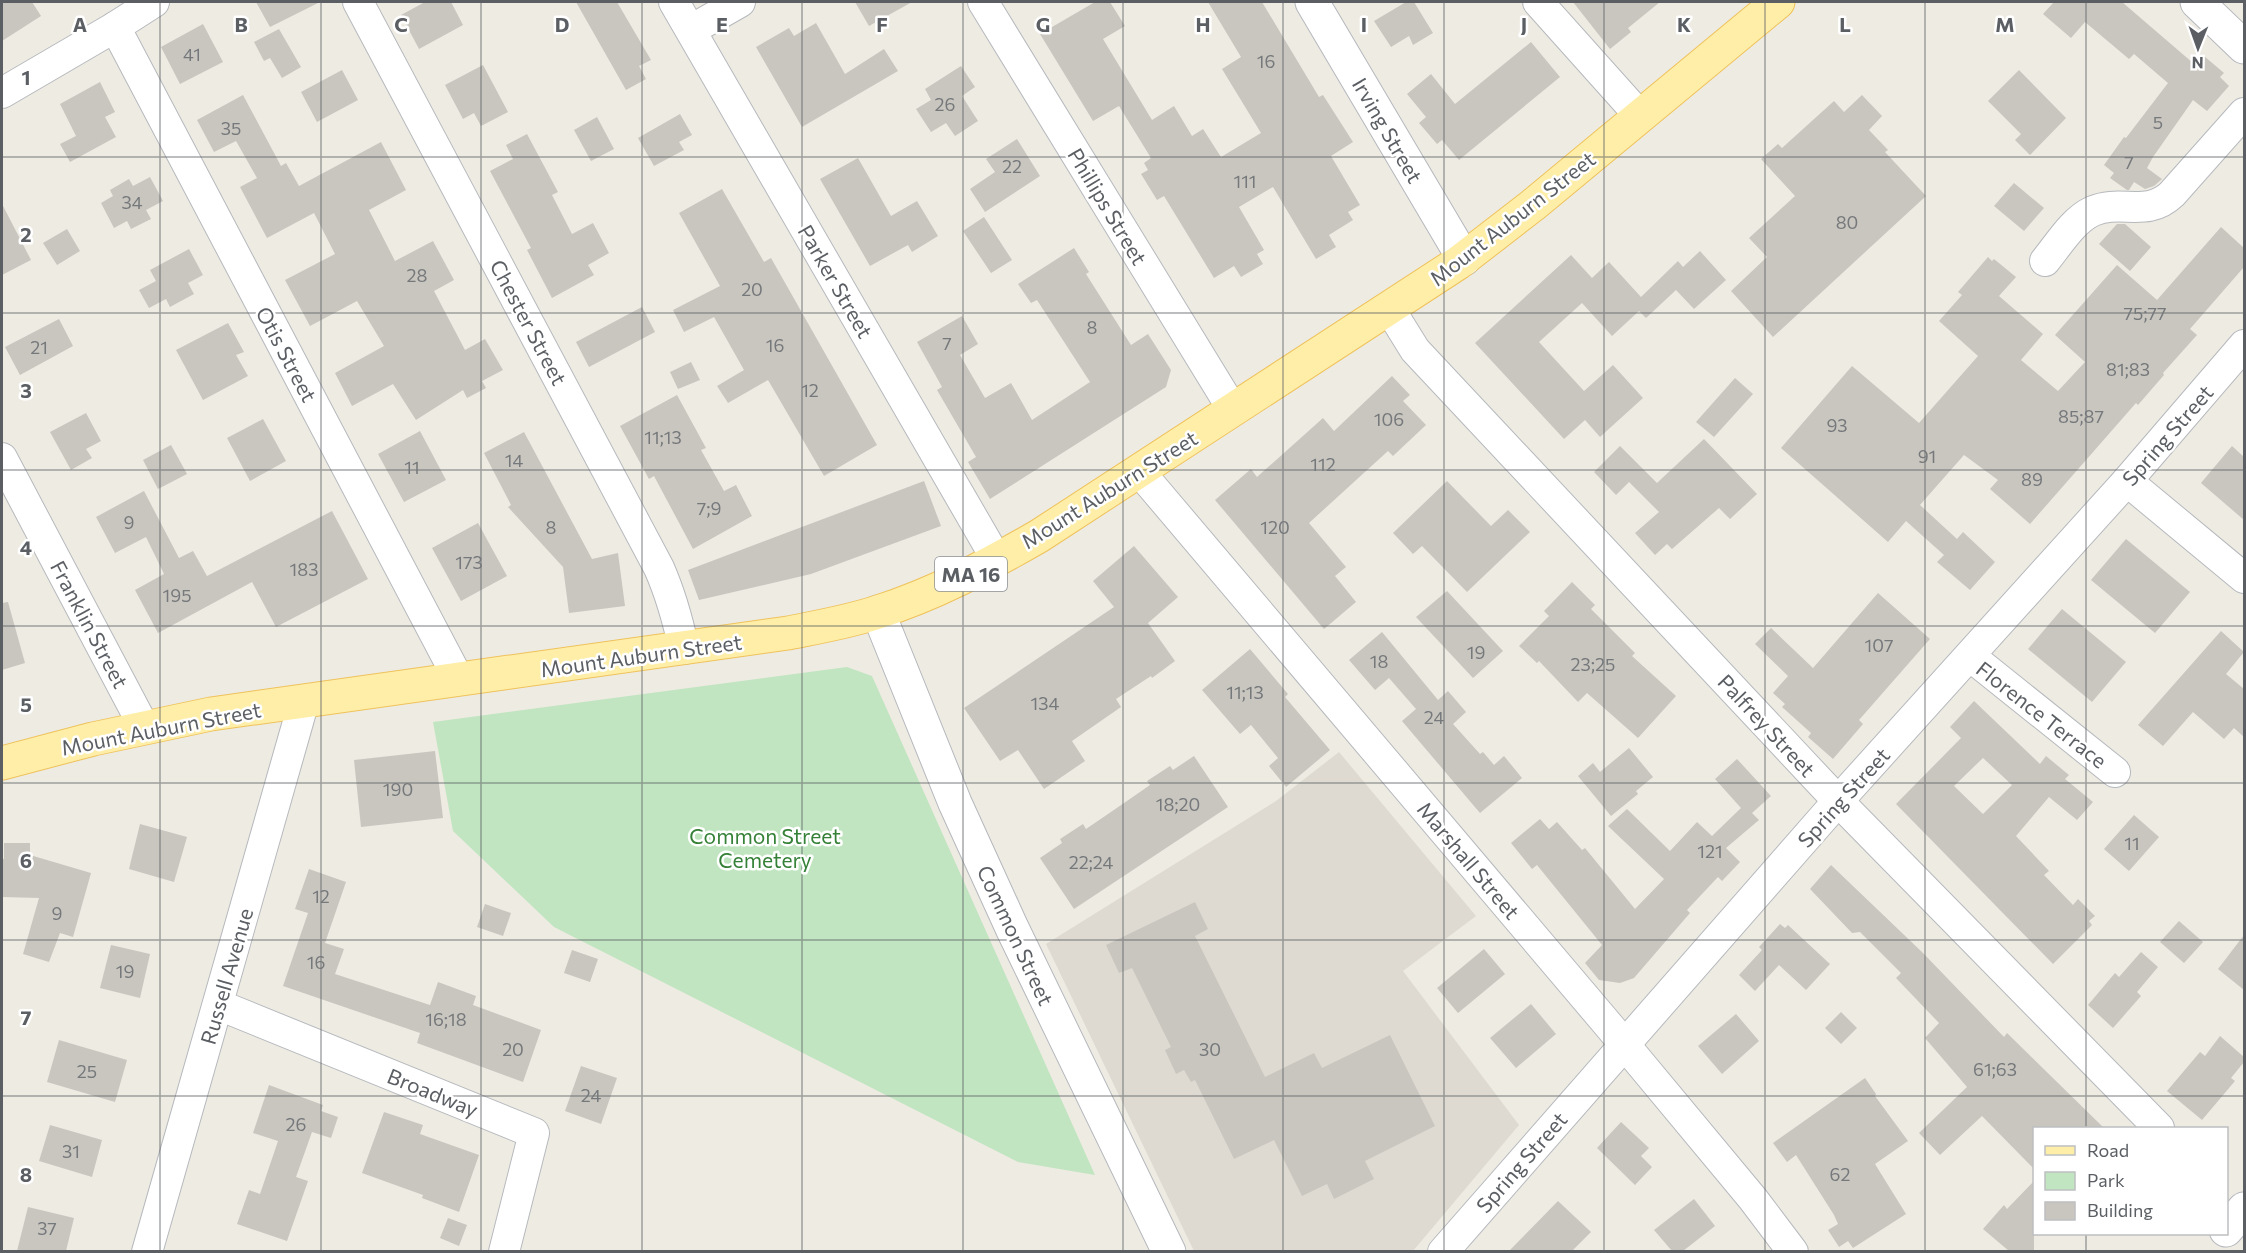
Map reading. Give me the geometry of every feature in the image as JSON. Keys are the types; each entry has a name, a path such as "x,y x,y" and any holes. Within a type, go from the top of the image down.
{"main road":[{"name":"Irving Street","path":"1312,2 1464,259"},
{"name":"Mount Auburn Street","path":"2,763 93,739 210,714 459,681 789,633 878,612 929,593 998,560 1464,259 1533,205 1778,2"},
{"path":"2197,2 2244,47"},
{"name":"Common Street","path":"878,612 955,802 1003,908 1168,1251"},
{"path":"2208,1251 2220,1235"}],"street":[{"path":"2,93 154,2"},
{"name":"Chester Street","path":"358,2 659,568 670,592 684,649"},
{"name":"Parker Street","path":"674,2 998,560"},
{"path":"690,30 740,2"},
{"name":"Phillips Street","path":"983,2 1233,410"},
{"path":"1538,2 1640,116"},
{"name":"Otis Street","path":"115,27 459,681"},
{"path":"2045,261 2079,221 2095,210 2117,207 2143,208 2162,203 2244,113"},
{"name":"Palfrey Street","path":"1389,308 1418,354 1838,801 2158,1127"},
{"name":"Spring Street","path":"1443,1251 1838,801 2127,481 2244,345"},
{"name":"Franklin Street","path":"2,458 144,727"},
{"name":"Marshall Street","path":"1139,471 1625,1045 1753,1199 1793,1251"},
{"path":"2127,481 2244,578"},
{"name":"Florence Terrace","path":"1970,656 2115,772"},
{"name":"Russell Avenue","path":"147,1251 304,701"},
{"name":"Broadway","path":"219,1005 534,1133 504,1251"}],"shaded area":[{"path":"1339,752 1476,916 1403,971 1519,1125 1413,1251 1194,1251 1046,944 1276,801"}],"green space":[{"name":"Common Street Cemetery","path":"847,667 872,676 1095,1175 1018,1162 554,927 453,831 433,722"}],"building":[{"path":"2,2 32,2 41,16 2,41"},
{"path":"256,2 320,2 270,27"},
{"path":"425,2 451,2 463,25 419,49 401,15"},
{"path":"576,2 617,2 651,60 639,66 646,79 626,90"},
{"path":"855,2 912,2 869,26"},
{"path":"1095,2 1110,2 1125,26 1103,39 1152,120 1174,106 1192,136 1203,129 1221,157 1261,133 1222,69 1241,57 1208,2 1262,2 1319,97 1323,95 1353,142 1331,156 1360,205 1348,212 1353,220 1329,235 1336,247 1316,259 1273,187 1239,207 1264,250 1257,254 1263,264 1241,277 1234,266 1214,278 1164,196 1157,200 1141,174 1148,170 1144,163 1151,158 1119,106 1093,121 1040,34"},
{"path":"1406,2 1414,2 1433,33 1413,45 1409,36 1391,47 1374,21"},
{"path":"1573,2 1660,2 1628,28 1631,32 1610,49"},
{"path":"2054,2 2122,2 2193,63 2197,58 2200,60 2204,56 2224,73 2220,77 2229,86 2207,111 2193,100 2153,157 2147,168 2162,179 2154,186 2145,189 2134,182 2127,190 2110,178 2114,173 2104,165 2168,83 2134,54 2129,59 2085,22 2071,38 2043,14"},
{"path":"816,23 845,74 884,49 898,71 802,127 756,47 789,28 794,36"},
{"path":"203,24 223,62 180,84 161,47"},
{"path":"279,29 301,67 282,78 270,58 264,61 254,42"},
{"path":"1531,42 1560,77 1459,160 1442,140 1437,144 1419,123 1426,117 1407,94 1431,74 1455,104"},
{"path":"483,65 508,112 481,126 474,113 463,119 445,85"},
{"path":"961,66 975,87 962,96 978,121 955,136 946,123 931,132 916,109 931,100 925,89"},
{"path":"342,70 358,100 317,122 301,92"},
{"path":"2019,70 2066,118 2030,155 2015,140 2021,134 1988,101"},
{"path":"100,82 115,112 105,117 116,137 70,162 60,144 76,136 60,104"},
{"path":"243,95 281,166 286,163 299,186 381,142 406,190 369,210 395,261 433,241 454,280 434,291 465,350 485,339 503,370 482,381 486,388 467,398 463,390 416,420 393,384 352,406 335,373 384,346 357,301 310,326 285,280 335,254 314,213 267,238 240,187 257,178 236,141 214,152 197,120"},
{"path":"1862,95 1882,116 1869,130 1888,150 1885,152 1926,196 1773,337 1731,291 1767,257 1749,238 1795,196 1761,159 1778,144 1782,148 1834,101 1844,112"},
{"path":"680,114 692,135 679,142 684,150 654,166 638,138"},
{"path":"597,117 614,149 591,161 574,130"},
{"path":"527,134 558,192 552,195 572,234 593,223 609,253 588,265 594,275 552,298 527,250 531,248 490,171 513,159 506,145"},
{"path":"1017,139 1040,176 985,212 970,189 995,172 986,159"},
{"path":"858,158 891,216 917,201 938,236 912,252 908,245 870,266 820,179"},
{"path":"150,177 163,201 146,210 151,219 131,229 127,221 114,228 101,203 113,196 110,190 129,179 133,186"},
{"path":"2014,183 2044,208 2024,231 1994,206"},
{"path":"722,189 764,262 771,258 877,445 824,476 768,380 728,403 717,386 744,370 714,317 684,332 673,310 720,286 679,213"},
{"path":"2,204 31,260 2,275"},
{"path":"984,217 1012,260 991,273 963,231"},
{"path":"2117,224 2125,224 2151,247 2130,271 2099,244"},
{"path":"2221,227 2244,248 2244,267 2190,329 2197,335 2163,373 2164,375 2138,405 2136,403 2030,524 1990,489 1998,480 1964,455 1920,505 1957,539 1963,532 1995,562 1970,590 1937,562 1944,555 1906,521 1888,542 1781,448 1852,366 1919,423 1978,356 1939,321 1962,295 1958,292 1988,257 1992,261 1994,259 2016,277 1999,296 2043,334 2021,360 2058,391 2085,362 2055,335 2117,265 2157,300"},
{"path":"67,229 80,251 57,265 43,243"},
{"path":"1074,248 1089,272 1086,274 1131,345 1148,334 1171,370 1166,387 990,499 968,462 976,457 937,390 942,387 917,342 962,316 978,344 960,355 985,398 1011,383 1032,420 1090,382 1037,300 1031,303 1018,284"},
{"path":"189,249 203,275 188,283 194,294 170,307 166,299 149,308 139,290 156,281 150,270"},
{"path":"1700,251 1726,280 1694,309 1676,290 1646,318 1639,311 1612,336 1582,303 1539,342 1584,391 1613,365 1643,398 1600,437 1585,420 1564,439 1475,343 1571,255 1592,278 1609,262 1641,297 1678,261 1683,267"},
{"path":"642,307 655,332 589,367 576,342"},
{"path":"59,319 73,346 20,375 5,347"},
{"path":"228,323 244,352 236,355 248,376 203,400 176,350"},
{"path":"691,362 700,380 678,389 670,372"},
{"path":"1392,376 1410,395 1403,401 1426,425 1393,456 1388,451 1309,523 1346,567 1335,576 1356,602 1324,629 1215,500 1251,469 1257,477 1323,418 1334,431"},
{"path":"1735,378 1753,394 1714,437 1696,422"},
{"path":"677,395 706,448 701,450 724,491 736,485 752,516 693,549 654,476 649,479 620,426"},
{"path":"86,413 101,441 86,449 92,458 71,470 50,432"},
{"path":"263,419 286,461 250,481 227,438"},
{"path":"420,431 446,480 404,502 378,454"},
{"path":"524,432 592,559 618,553 625,606 569,613 563,567 508,507 511,505 484,453"},
{"path":"1704,439 1757,494 1730,519 1719,508 1672,549 1667,544 1655,555 1635,533 1659,512 1629,482 1616,495 1594,472 1620,446 1657,483"},
{"path":"171,445 187,474 158,489 143,460"},
{"path":"2232,446 2244,457 2244,520 2201,483"},
{"path":"924,481 941,526 811,574 699,600 688,570"},
{"path":"1447,481 1491,526 1508,510 1530,532 1467,592 1422,546 1413,554 1393,533"},
{"path":"144,491 179,558 193,551 207,576 332,511 368,579 276,627 252,582 158,633 135,590 164,574 146,537 115,553 96,517"},
{"path":"478,523 507,576 461,601 432,548"},
{"path":"2126,539 2190,592 2155,633 2091,580"},
{"path":"1134,546 1178,597 1148,623 1175,661 1152,678 1151,676 1116,699 1121,707 1072,741 1085,761 1044,789 1018,750 1000,761 964,708 1114,607 1093,581"},
{"path":"1572,582 1595,605 1591,609 1635,653 1632,656 1676,696 1638,738 1587,693 1578,702 1539,661 1537,663 1519,646 1549,616 1544,611"},
{"path":"1447,591 1503,651 1473,678 1416,617"},
{"path":"1878,593 1930,639 1859,720 1863,724 1833,759 1808,737 1811,733 1782,707 1785,704 1773,693 1788,676 1755,644 1771,628 1813,668"},
{"path":"8,602 25,663 2,670 2,603"},
{"path":"2062,609 2126,662 2092,702 2028,649"},
{"path":"2221,631 2244,652 2226,674 2244,689 2244,737 2234,728 2224,739 2193,712 2163,746 2138,725"},
{"path":"1382,632 1438,700 1448,691 1466,712 1453,724 1480,754 1483,752 1494,765 1504,756 1522,778 1480,813 1402,721 1416,709 1389,678 1375,690 1349,660"},
{"path":"1250,649 1288,694 1285,697 1330,750 1286,787 1269,766 1278,758 1251,725 1240,734 1202,690"},
{"path":"1974,701 2040,764 2046,756 2069,775 2065,779 2093,802 2077,820 2049,797 2016,836 2049,871 2044,875 2073,905 2078,899 2095,916 2089,921 2092,925 2053,964 1896,804 1961,738 1950,727","holes":["1983,758 2012,785 1983,814 1954,786"]},
{"path":"1629,748 1653,777 1636,791 1638,794 1611,816 1578,776 1593,763 1600,772"},
{"path":"435,751 443,818 361,827 354,760"},
{"path":"1194,756 1228,807 1074,909 1040,858 1062,843 1060,839 1083,824 1086,829 1150,785 1147,781 1170,766 1173,770"},
{"path":"1737,759 1771,796 1752,813 1759,820 1726,848 1740,862 1722,881 1718,877 1687,910 1690,913 1634,978 1620,983 1599,980 1585,963 1602,945 1537,865 1532,869 1511,843 1540,819 1549,829 1557,822 1582,850 1585,848 1635,909 1664,879 1608,826 1627,809 1670,851 1697,822 1712,836 1741,808 1715,779"},
{"path":"2134,815 2159,837 2129,871 2104,849"},
{"path":"140,824 187,837 174,882 129,869"},
{"path":"4,843 30,843 30,855 91,873 73,937 60,933 49,962 23,954 39,898 2,897"},
{"path":"1831,865 1923,953 2004,1037 2007,1033 2103,1127 2033,1127 2033,1168 1982,1116 1940,1155 1919,1133 1967,1087 1925,1038 1939,1023 1896,978 1901,973 1860,932 1852,933 1810,889"},
{"path":"309,869 346,882 325,943 344,949 335,974 430,1005 438,982 476,996 473,1005 541,1030 523,1082 417,1043 420,1033 283,986 308,913 295,909"},
{"path":"1195,902 1208,929 1195,936 1265,1077 1314,1053 1322,1068 1390,1035 1435,1126 1365,1161 1374,1179 1334,1199 1327,1184 1302,1196 1274,1140 1234,1159 1195,1080 1191,1082 1184,1070 1176,1074 1165,1050 1171,1047 1132,968 1119,973 1106,945"},
{"path":"485,904 511,913 503,936 477,927"},
{"path":"2179,921 2203,942 2184,963 2160,942"},
{"path":"1780,924 1785,928 1788,925 1830,964 1806,990 1779,965 1755,991 1739,975 1762,950 1759,947"},
{"path":"2244,935 2244,990 2218,969"},
{"path":"111,945 150,954 140,998 100,988"},
{"path":"1484,949 1505,974 1458,1013 1437,988"},
{"path":"572,950 598,959 590,982 564,973"},
{"path":"2141,952 2158,967 2137,992 2141,996 2113,1028 2088,1005 2115,973 2119,977"},
{"path":"1531,1004 1556,1034 1516,1068 1490,1038"},
{"path":"1841,1012 1857,1028 1841,1044 1825,1028"},
{"path":"1736,1014 1759,1041 1722,1074 1698,1046"},
{"path":"2220,1036 2244,1057 2244,1062 2231,1078 2235,1081 2202,1120 2167,1091 2200,1052 2205,1056"},
{"path":"59,1040 127,1060 115,1102 47,1082"},
{"path":"581,1066 617,1078 601,1124 565,1111"},
{"path":"1865,1078 1876,1094 1875,1096 1908,1141 1875,1164 1906,1214 1853,1248 1848,1241 1839,1247 1828,1230 1838,1224 1834,1215 1796,1155 1787,1162 1773,1143"},
{"path":"269,1085 323,1105 321,1111 338,1117 331,1138 312,1132 296,1177 308,1181 287,1241 237,1224 249,1190 260,1194 278,1141 253,1133"},
{"path":"384,1112 423,1125 420,1134 479,1155 459,1212 422,1198 423,1195 362,1173"},
{"path":"1621,1122 1649,1148 1641,1156 1652,1167 1635,1185 1597,1148"},
{"path":"50,1125 102,1140 92,1177 39,1161"},
{"path":"2033,1182 2034,1251 2009,1251 1983,1229 2004,1205 2007,1209"},
{"path":"1694,1199 1715,1226 1683,1251 1672,1251 1654,1230"},
{"path":"1558,1201 1591,1232 1572,1251 1509,1251"},
{"path":"28,1207 74,1218 66,1251 17,1251"},
{"path":"448,1218 467,1225 459,1246 440,1238"}]}
